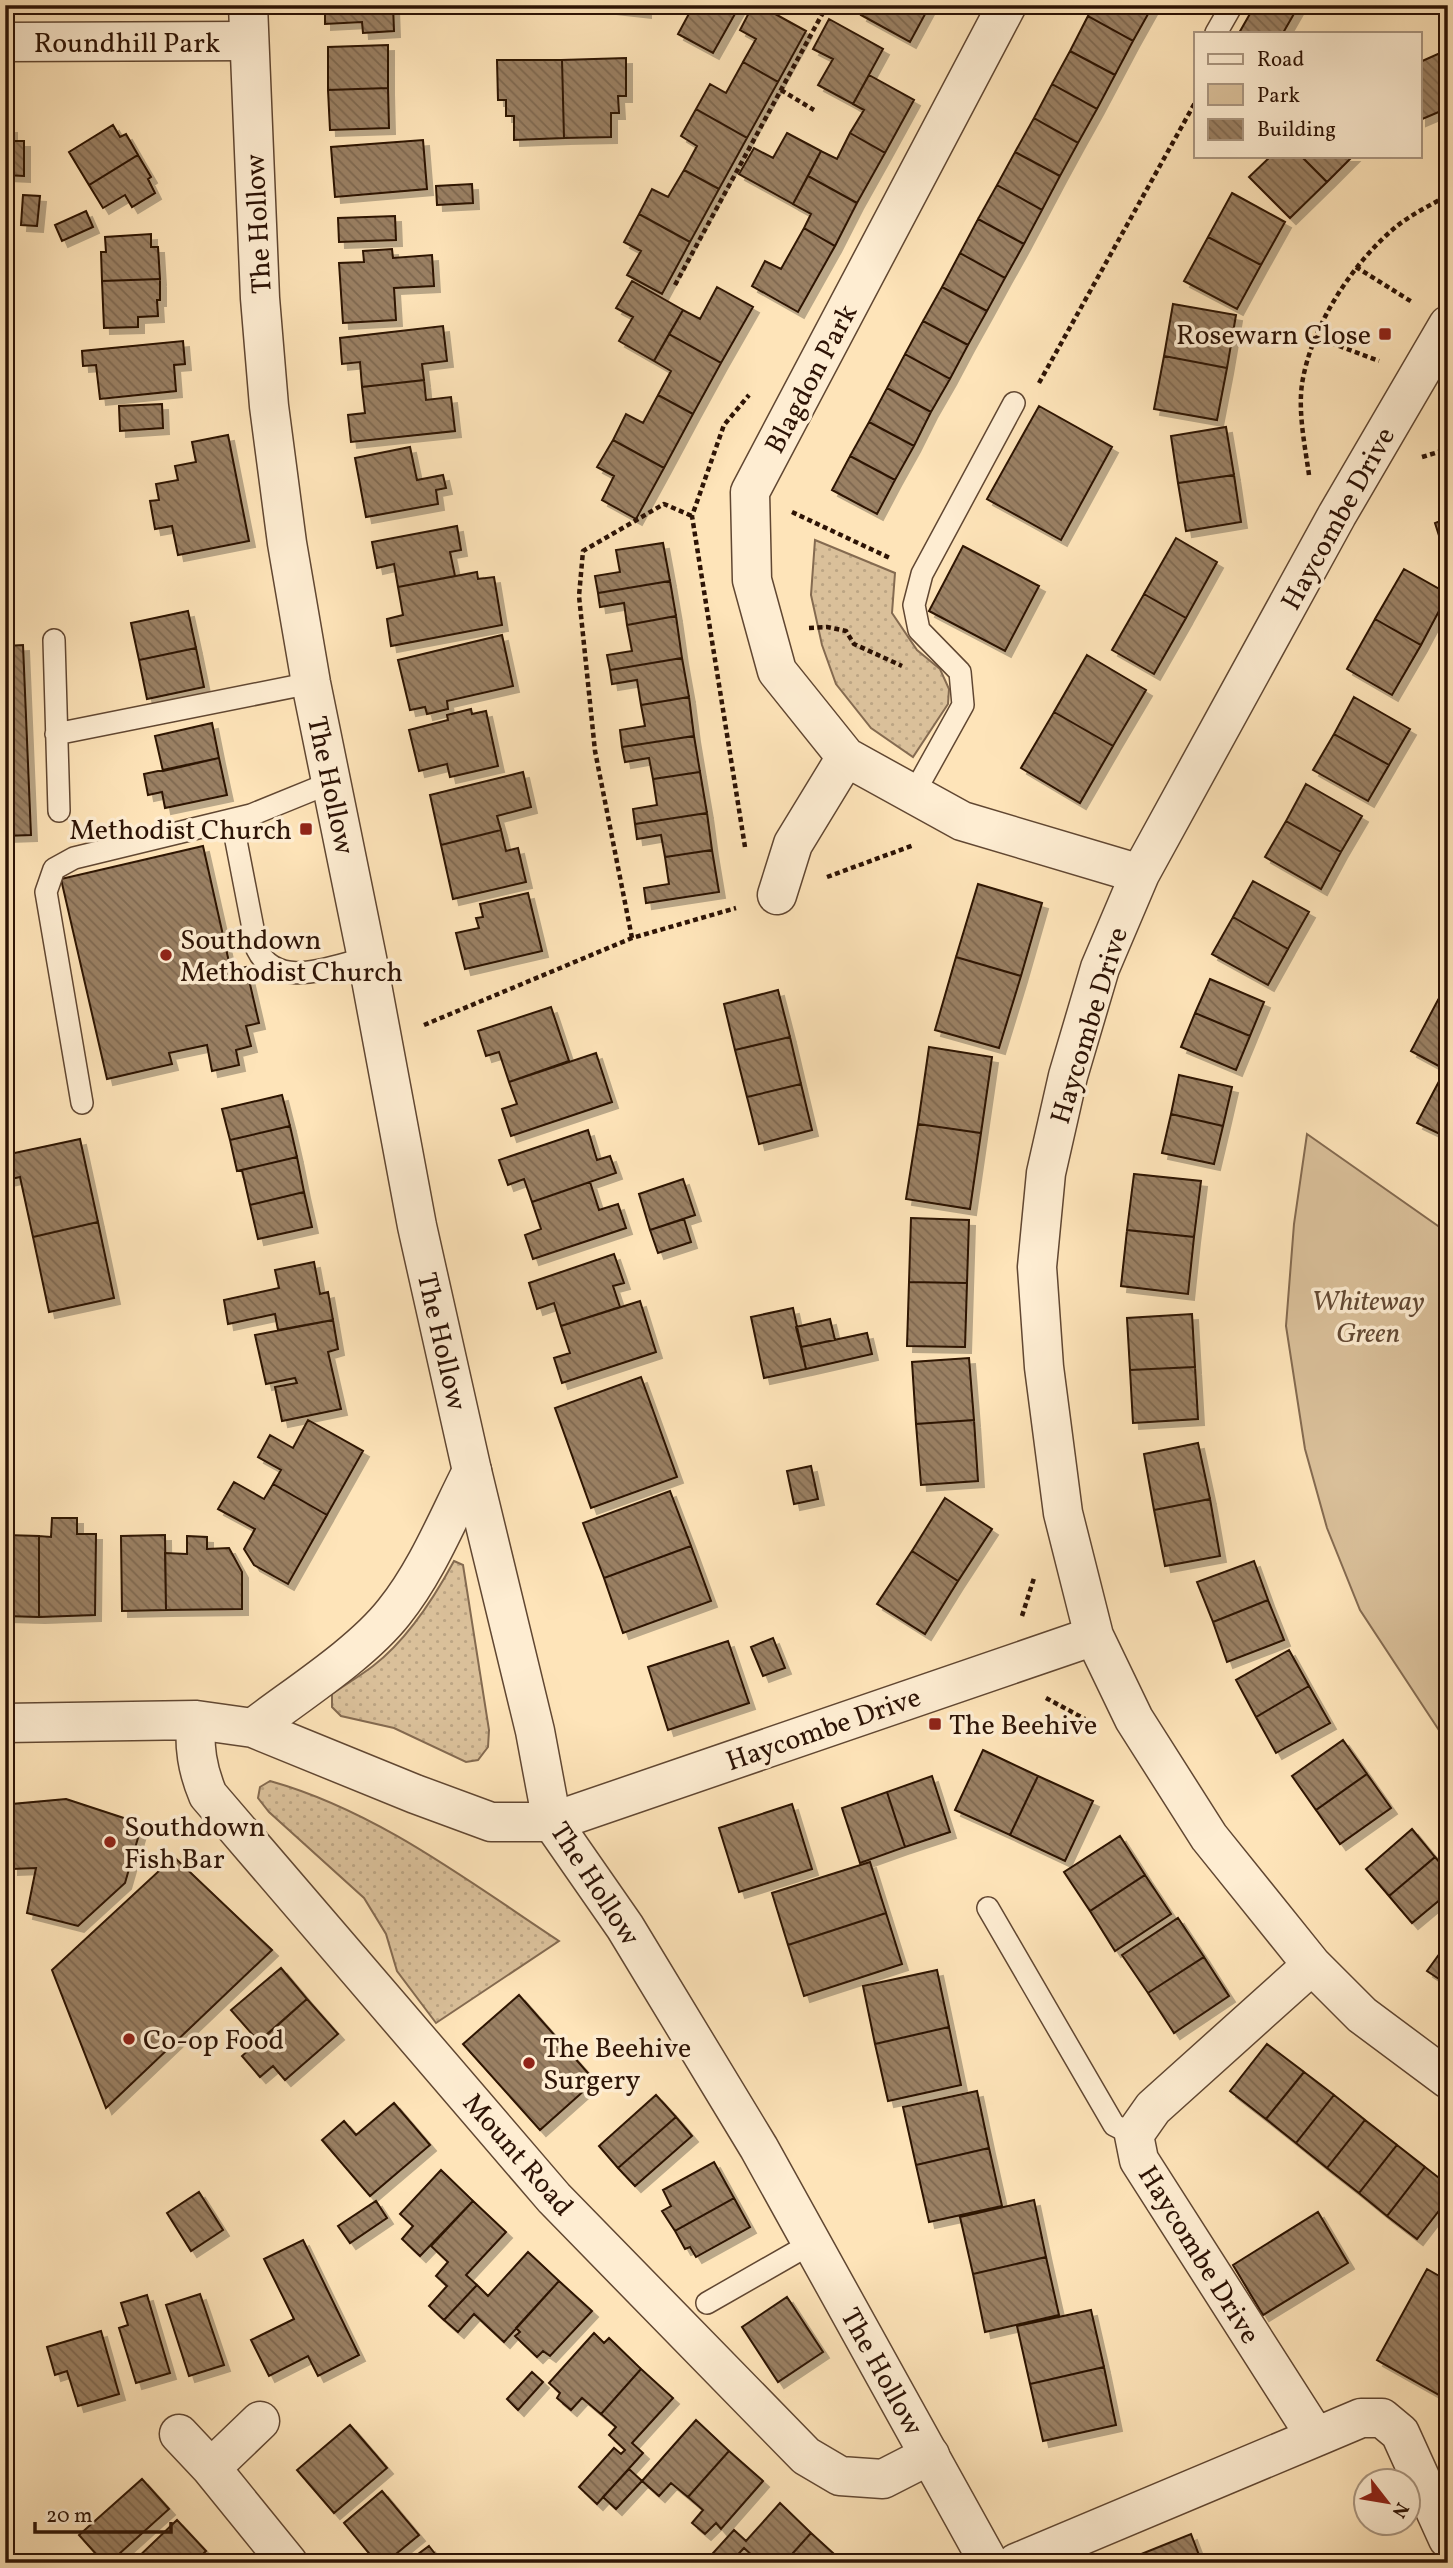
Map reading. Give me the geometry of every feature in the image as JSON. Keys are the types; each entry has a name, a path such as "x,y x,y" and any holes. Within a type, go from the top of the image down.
{"street":[{"name":"Blagdon Park","path":"1007,5 750,492 752,580 777,671 846,757 962,821 1140,874"},
{"name":"Roundhill Park","path":"5,42 248,23"},
{"name":"The Hollow","path":"248,23 260,298 286,542 416,1226 535,1731 552,1822 625,1927 759,2148 989,2563"},
{"name":"Haycombe Drive","path":"1443,344 1337,515 1140,874 1100,968 1068,1076 1046,1173 1037,1267 1044,1367 1063,1513 1094,1636 1134,1719 1209,1837 1312,1965 1362,2015 1448,2079"},
{"path":"777,895 793,844 846,757"},
{"path":"253,1728 362,1645 394,1613 418,1575 472,1471"},
{"name":"Haycombe Drive","path":"552,1822 1094,1636"},
{"path":"5,1723 196,1720 253,1728 491,1822 552,1822"},
{"name":"Mount Road","path":"196,1720 194,1743 199,1773 208,1795 554,2197 806,2456 840,2476 883,2479 930,2455"},
{"name":"Haycombe Drive","path":"1312,1965 1153,2108 1135,2135 1139,2160 1315,2437"},
{"path":"1016,2563 1361,2418 1382,2418 1400,2433 1448,2539"},
{"path":"211,2468 260,2421"},
{"path":"179,2434 211,2468 288,2563"}],"lane":[{"path":"1217,32 1233,5"},
{"path":"914,795 963,705 960,672 919,630 914,605 922,573 1014,403"},
{"path":"54,640 59,811"},
{"path":"56,734 311,683"},
{"path":"82,1103 46,892 54,869 74,859 251,815 331,782"},
{"path":"232,820 257,949 263,962 275,970 293,974 367,958"},
{"path":"988,1908 1114,2125 1135,2135"},
{"path":"707,2303 811,2244"}],"path":[{"path":"675,285 826,7 822,5"},
{"path":"781,90 814,110"},
{"path":"1014,403 1040,383 1194,105"},
{"path":"1337,515 1310,485 1303,433 1302,385 1315,337 1356,267 1398,225 1448,195"},
{"path":"1356,267 1412,302 1406,313"},
{"path":"1315,337 1380,362 1384,352"},
{"path":"750,492 922,573"},
{"path":"793,526 795,499"},
{"path":"632,938 595,751 579,596 583,551 664,504 692,516"},
{"path":"797,628 827,627 846,631 854,644 902,666"},
{"path":"383,1043 632,938 777,895 905,849 962,821"}],"green space":[{"path":"815,540 895,573 892,613 917,650 940,669 949,689 948,704 913,757 871,728 836,684 822,645 811,595"},
{"name":"Whiteway Green","path":"1307,1134 1448,1233 1448,1744 1360,1610 1327,1528 1305,1449 1286,1326 1294,1224"},
{"path":"454,1561 463,1565 489,1730 488,1747 478,1760 466,1762 394,1728 341,1716 332,1707 332,1694 373,1666 408,1631 429,1604"},
{"path":"270,1781 348,1810 384,1829 456,1872 559,1941 436,2023 397,1971 386,1934 364,1898 269,1812 258,1798 260,1787"}],"building":[{"path":"325,5 393,5 394,31 363,33 362,22 325,24"},
{"path":"611,5 645,5 645,12 611,8"},
{"path":"682,5 740,5 713,53 678,34 691,10"},
{"path":"753,5 759,5 806,31 778,82 743,62 756,39 740,30"},
{"path":"867,5 930,5 910,42 861,15"},
{"path":"1094,5 1152,7 1133,41 1088,16"},
{"path":"1255,5 1299,5 1284,32 1240,32"},
{"path":"1088,16 1133,41 1115,75 1070,51"},
{"path":"829,19 883,49 853,104 818,85 833,59 813,49"},
{"path":"388,45 388,88 328,90 328,47"},
{"path":"1070,51 1115,75 1097,109 1052,84"},
{"path":"1440,53 1448,70 1448,108 1422,119 1422,61"},
{"path":"626,58 626,96 618,96 619,113 611,113 611,137 564,138 562,60"},
{"path":"497,60 562,60 564,138 514,140 514,116 506,116 506,100 498,100"},
{"path":"743,62 778,82 747,138 696,109 710,84 726,93"},
{"path":"869,75 914,100 885,153 850,133 864,110 853,104"},
{"path":"1052,84 1097,109 1078,143 1034,118"},
{"path":"388,88 389,128 330,130 328,90"},
{"path":"696,109 747,138 719,189 684,170 697,146 681,136"},
{"path":"1034,118 1078,143 1060,176 1015,152"},
{"path":"113,125 120,137 126,134 138,155 89,185 69,152"},
{"path":"5,127 11,127 11,141 24,141 24,176 5,175"},
{"path":"787,133 821,151 793,204 739,174 754,148 773,158"},
{"path":"850,133 885,153 857,203 808,176 821,151 837,159"},
{"path":"423,140 427,189 335,197 331,147"},
{"path":"1015,152 1060,176 1042,210 997,185"},
{"path":"138,155 151,177 148,179 155,193 132,207 125,195 103,208 89,185"},
{"path":"1269,158 1303,158 1327,182 1290,218 1249,177"},
{"path":"1303,158 1351,158 1327,182"},
{"path":"684,170 719,189 690,242 639,214 652,189 668,197"},
{"path":"808,176 857,203 835,246 804,228 811,214 793,204"},
{"path":"472,184 473,203 437,205 436,186"},
{"path":"997,185 1042,210 1024,244 978,219"},
{"path":"1232,193 1285,222 1261,265 1208,237"},
{"path":"23,195 40,196 37,226 21,225"},
{"path":"86,211 93,227 62,241 55,225"},
{"path":"639,214 690,242 662,294 627,275 641,251 624,242"},
{"path":"395,216 396,240 339,242 338,218"},
{"path":"978,219 1024,244 1005,278 960,253"},
{"path":"804,228 835,246 798,312 752,286 765,261 781,269"},
{"path":"151,234 151,247 158,247 160,279 102,281 101,252 106,252 105,237"},
{"path":"1208,237 1261,265 1237,309 1184,281"},
{"path":"392,249 393,258 432,255 434,286 394,288 396,320 343,323 339,263 364,262 363,251"},
{"path":"960,253 1005,278 987,311 942,287"},
{"path":"160,279 158,316 138,317 138,327 104,328 102,281"},
{"path":"632,281 683,310 654,361 619,341 633,317 616,308"},
{"path":"717,287 753,307 721,363 669,334 683,310 700,319"},
{"path":"942,287 987,311 968,345 923,321"},
{"path":"1173,304 1236,315 1227,368 1164,356"},
{"path":"923,321 968,345 950,379 905,354"},
{"path":"443,326 447,361 422,364 424,380 362,387 360,362 342,364 340,338"},
{"path":"669,334 721,363 693,414 658,395 671,371 654,361"},
{"path":"183,341 185,364 174,365 176,391 100,399 96,365 83,366 82,351"},
{"path":"905,354 950,379 931,412 887,388"},
{"path":"1164,356 1227,368 1217,420 1154,409"},
{"path":"424,380 426,400 451,397 455,431 351,442 348,415 365,413 362,387"},
{"path":"887,388 931,412 914,446 869,422"},
{"path":"658,395 693,414 664,468 613,440 626,414 643,423"},
{"path":"162,404 163,428 120,431 119,406"},
{"path":"1039,406 1112,447 1061,540 987,499"},
{"path":"869,422 914,446 895,480 850,456"},
{"path":"1226,427 1234,475 1178,483 1171,436"},
{"path":"228,435 249,541 178,555 172,526 155,529 150,501 159,500 156,484 178,480 175,466 196,462 192,442"},
{"path":"613,440 664,468 636,519 602,500 614,476 597,467"},
{"path":"410,447 417,480 443,475 446,488 436,490 438,504 366,517 355,458"},
{"path":"850,456 895,480 877,514 832,490"},
{"path":"1234,475 1241,522 1186,531 1178,483"},
{"path":"1448,518 1448,564 1435,523"},
{"path":"457,526 461,550 450,552 455,576 398,587 394,564 377,568 372,542"},
{"path":"1176,538 1217,562 1186,618 1144,594"},
{"path":"663,543 670,581 598,593 595,576 620,572 616,550"},
{"path":"963,546 1039,586 1005,651 929,611"},
{"path":"1404,569 1448,594 1421,645 1375,619"},
{"path":"477,572 478,579 494,577 502,625 391,646 387,619 403,615 398,587"},
{"path":"670,581 676,616 627,625 624,603 600,607 598,593"},
{"path":"1144,594 1186,618 1154,674 1112,650"},
{"path":"188,611 196,648 139,660 131,623"},
{"path":"676,616 682,658 610,670 607,655 632,651 627,625"},
{"path":"1375,619 1421,645 1392,695 1347,669"},
{"path":"502,635 513,686 447,701 448,709 427,714 425,707 410,710 398,660"},
{"path":"23,645 31,835 5,836 5,646"},
{"path":"196,648 204,687 147,699 139,660"},
{"path":"1087,655 1146,690 1113,746 1054,712"},
{"path":"682,658 689,697 641,705 637,680 612,684 610,670"},
{"path":"689,697 694,736 622,747 620,730 645,726 641,705"},
{"path":"1354,697 1410,729 1389,765 1334,734"},
{"path":"471,709 472,714 486,711 498,766 450,777 447,764 419,771 409,730 448,720 447,715"},
{"path":"1054,712 1113,746 1080,803 1021,768"},
{"path":"212,723 219,758 163,771 155,736"},
{"path":"1334,734 1389,765 1368,801 1313,770"},
{"path":"694,736 700,772 653,779 649,758 625,762 622,747"},
{"path":"219,758 227,795 165,808 162,792 148,795 144,774"},
{"path":"523,772 531,807 497,816 501,830 441,845 430,795"},
{"path":"700,772 707,813 635,824 633,809 657,805 653,779"},
{"path":"1306,784 1362,816 1341,852 1286,821"},
{"path":"707,813 712,850 665,857 661,835 637,839 635,824"},
{"path":"1286,821 1341,852 1321,889 1265,857"},
{"path":"501,830 506,851 518,848 526,882 453,899 441,845"},
{"path":"203,846 231,971 246,967 259,1023 246,1026 251,1046 236,1050 239,1065 212,1071 207,1045 169,1053 172,1064 107,1079 61,879"},
{"path":"712,850 719,892 646,903 644,888 669,884 665,857"},
{"path":"1253,881 1309,912 1288,949 1233,917"},
{"path":"978,884 1042,903 1021,976 956,957"},
{"path":"528,893 542,951 465,969 456,933 479,928 476,918 483,917 480,904"},
{"path":"1233,917 1288,949 1268,985 1212,954"},
{"path":"956,957 1021,976 999,1048 935,1030"},
{"path":"1210,979 1264,1002 1250,1036 1195,1013"},
{"path":"1448,981 1448,1002 1439,998"},
{"path":"778,990 790,1037 735,1050 724,1004"},
{"path":"1439,998 1448,1002 1448,1071 1411,1051"},
{"path":"551,1007 569,1061 509,1082 499,1052 486,1056 478,1031"},
{"path":"1195,1013 1250,1036 1236,1070 1181,1047"},
{"path":"790,1037 801,1084 747,1097 735,1050"},
{"path":"929,1047 992,1057 981,1133 918,1124"},
{"path":"596,1053 612,1102 511,1136 502,1109 517,1104 509,1082"},
{"path":"1445,1070 1448,1071 1448,1138 1417,1123"},
{"path":"1179,1075 1232,1087 1223,1126 1171,1114"},
{"path":"801,1084 812,1130 759,1144 747,1097"},
{"path":"282,1095 290,1126 230,1140 222,1109"},
{"path":"1171,1114 1223,1126 1214,1164 1162,1153"},
{"path":"918,1124 981,1133 970,1209 906,1199"},
{"path":"290,1126 297,1157 237,1171 230,1140"},
{"path":"588,1130 597,1160 610,1156 616,1173 532,1202 524,1179 508,1185 499,1160"},
{"path":"80,1139 98,1222 33,1237 20,1177 7,1180 5,1155"},
{"path":"297,1157 304,1192 250,1205 242,1170"},
{"path":"1134,1174 1201,1181 1194,1237 1127,1230"},
{"path":"683,1179 695,1215 650,1230 639,1194"},
{"path":"590,1182 599,1210 618,1204 626,1228 533,1259 525,1235 541,1229 532,1202"},
{"path":"304,1192 312,1227 258,1239 250,1205"},
{"path":"911,1218 969,1220 967,1283 909,1282"},
{"path":"684,1219 691,1242 658,1253 650,1230"},
{"path":"98,1222 114,1298 49,1312 33,1237"},
{"path":"1127,1230 1194,1237 1188,1294 1121,1286"},
{"path":"614,1254 624,1283 613,1286 620,1307 561,1326 554,1303 537,1309 529,1283"},
{"path":"314,1262 320,1294 328,1292 333,1320 278,1330 275,1314 228,1324 224,1300 279,1288 275,1270"},
{"path":"909,1282 967,1283 965,1347 907,1346"},
{"path":"640,1301 656,1352 562,1383 554,1358 570,1353 561,1326"},
{"path":"793,1308 806,1369 764,1378 751,1317"},
{"path":"1192,1314 1195,1367 1130,1370 1127,1318"},
{"path":"830,1319 835,1340 801,1347 796,1327"},
{"path":"333,1320 338,1349 328,1352 341,1409 282,1421 275,1387 297,1383 295,1378 266,1384 255,1335"},
{"path":"867,1333 872,1354 806,1369 801,1347"},
{"path":"969,1358 974,1420 916,1424 912,1362"},
{"path":"1195,1367 1198,1419 1133,1423 1130,1370"},
{"path":"641,1377 677,1477 591,1508 555,1408"},
{"path":"308,1420 363,1451 327,1515 273,1484 281,1470 258,1457 270,1435 293,1448"},
{"path":"974,1420 978,1481 921,1485 916,1424"},
{"path":"1198,1443 1210,1499 1154,1510 1144,1454"},
{"path":"811,1466 818,1499 794,1504 787,1471"},
{"path":"234,1482 264,1499 273,1484 327,1515 288,1584 254,1565 244,1549 255,1529 218,1509"},
{"path":"670,1491 691,1546 604,1578 583,1523"},
{"path":"945,1498 992,1529 958,1581 912,1551"},
{"path":"1210,1499 1220,1556 1165,1566 1154,1510"},
{"path":"52,1518 77,1518 77,1534 96,1534 95,1615 39,1617 39,1536 51,1537"},
{"path":"5,1535 39,1536 39,1617 5,1616"},
{"path":"165,1535 166,1610 122,1611 121,1536"},
{"path":"187,1536 207,1537 207,1549 229,1548 242,1572 242,1609 166,1610 165,1553 187,1554"},
{"path":"691,1546 711,1601 623,1633 604,1578"},
{"path":"912,1551 958,1581 925,1634 877,1604"},
{"path":"1254,1561 1268,1600 1213,1622 1197,1582"},
{"path":"1268,1600 1284,1640 1227,1662 1213,1622"},
{"path":"773,1638 785,1668 763,1676 751,1647"},
{"path":"728,1641 749,1703 668,1730 648,1667"},
{"path":"1289,1650 1309,1686 1256,1717 1236,1680"},
{"path":"1309,1686 1330,1723 1276,1753 1256,1717"},
{"path":"1343,1740 1367,1774 1316,1810 1292,1776"},
{"path":"983,1750 1038,1776 1010,1835 955,1810"},
{"path":"1367,1774 1391,1808 1340,1844 1316,1810"},
{"path":"932,1776 950,1832 905,1847 887,1792"},
{"path":"1038,1776 1093,1801 1065,1861 1010,1835"},
{"path":"887,1792 905,1847 860,1863 842,1808"},
{"path":"66,1799 142,1824 125,1883 78,1926 27,1913 36,1868 12,1869 12,1804"},
{"path":"792,1804 812,1869 739,1892 719,1828"},
{"path":"1412,1829 1435,1857 1389,1896 1366,1869"},
{"path":"1120,1836 1145,1875 1090,1911 1064,1872"},
{"name":"Co-op Food","path":"174,1857 272,1950 106,2108 52,1970"},
{"path":"1435,1857 1448,1872 1448,1893 1412,1923 1389,1896"},
{"path":"870,1862 886,1913 788,1945 772,1893"},
{"path":"1145,1875 1171,1914 1115,1951 1090,1911"},
{"path":"886,1913 902,1964 804,1996 788,1945"},
{"path":"1178,1918 1204,1957 1148,1993 1122,1955"},
{"path":"1448,1942 1448,1985 1427,1971"},
{"path":"1204,1957 1229,1996 1174,2033 1148,1993"},
{"path":"281,1968 307,1999 259,2042 231,2010"},
{"path":"937,1970 949,2027 875,2044 863,1986"},
{"name":"The Beehive Surgery","path":"519,1995 595,2081 540,2130 463,2044"},
{"path":"307,1999 338,2034 285,2080 273,2066 260,2077 242,2056"},
{"path":"949,2027 961,2085 888,2101 875,2044"},
{"path":"1267,2044 1304,2072 1266,2119 1230,2091"},
{"path":"1304,2072 1334,2095 1296,2143 1266,2119"},
{"path":"977,2091 989,2148 916,2165 903,2107"},
{"path":"656,2095 676,2117 618,2168 599,2146"},
{"path":"1334,2095 1365,2120 1327,2168 1296,2143"},
{"path":"394,2103 430,2145 370,2196 322,2140 344,2121 356,2135"},
{"path":"676,2117 692,2136 635,2186 618,2168"},
{"path":"1365,2120 1397,2145 1359,2193 1327,2168"},
{"path":"1397,2145 1425,2167 1387,2216 1359,2193"},
{"path":"989,2148 1002,2206 929,2222 916,2165"},
{"path":"714,2162 734,2198 675,2231 662,2211 671,2206 663,2190"},
{"path":"1425,2167 1448,2185 1448,2199 1417,2239 1387,2216"},
{"path":"441,2170 473,2201 420,2256 402,2239 413,2226 400,2214"},
{"path":"199,2192 223,2230 191,2251 167,2213"},
{"path":"734,2198 750,2227 696,2257 690,2247 685,2249 675,2231"},
{"path":"1034,2200 1046,2257 973,2274 960,2217"},
{"path":"376,2201 387,2218 350,2243 338,2226"},
{"path":"473,2201 506,2232 466,2275 477,2285 444,2320 429,2306 447,2286 436,2276 448,2262 431,2246"},
{"path":"1318,2212 1348,2263 1263,2315 1233,2265"},
{"path":"303,2240 359,2355 318,2376 308,2356 269,2376 251,2340 294,2319 264,2259"},
{"path":"528,2252 559,2281 504,2342 474,2314 458,2332 444,2320 477,2285 488,2296"},
{"path":"1046,2257 1059,2315 985,2332 973,2274"},
{"path":"1427,2269 1448,2281 1448,2400 1377,2360"},
{"path":"559,2281 592,2311 550,2356 543,2351 537,2357 515,2336 520,2332 516,2328"},
{"path":"200,2294 224,2365 189,2376 166,2305"},
{"path":"147,2295 170,2373 136,2383 119,2328 128,2325 121,2303"},
{"path":"787,2297 823,2352 778,2382 742,2327"},
{"path":"1091,2310 1104,2367 1030,2384 1017,2326"},
{"path":"101,2331 119,2394 78,2406 67,2371 55,2375 47,2347"},
{"path":"594,2333 604,2343 609,2338 641,2369 601,2414 582,2398 571,2410 557,2398 560,2393 549,2383"},
{"path":"1104,2367 1116,2425 1043,2441 1030,2384"},
{"path":"641,2369 673,2398 632,2443 643,2453 597,2504 579,2487 614,2448 621,2454 625,2450 609,2435 616,2427 601,2414"},
{"path":"532,2372 543,2382 518,2410 507,2399"},
{"path":"696,2420 729,2451 688,2497 671,2483 659,2496 642,2481"},
{"path":"350,2425 387,2468 334,2513 297,2470"},
{"path":"729,2451 763,2481 721,2529 716,2523 705,2534 692,2523 703,2510 688,2497"},
{"path":"629,2469 642,2481 616,2509 603,2497"},
{"path":"142,2479 169,2509 109,2563 104,2563 79,2535"},
{"path":"382,2491 419,2535 385,2563 377,2563 344,2523"},
{"path":"780,2503 811,2533 784,2563 750,2563 755,2558 744,2548 730,2563 704,2563 734,2530 746,2541"},
{"path":"177,2520 206,2551 194,2563 132,2563"},
{"path":"811,2533 844,2563 784,2563"},
{"path":"1191,2534 1202,2563 1119,2563"},
{"path":"429,2546 442,2563 406,2563"}],"place":[{"name":"Rosewarn Close","path":"1385,334"},
{"name":"Methodist Church","path":"306,829"},
{"name":"Southdown Methodist Church","path":"166,955"},
{"name":"The Beehive","path":"935,1724"},
{"name":"Southdown Fish Bar","path":"110,1842"},
{"name":"Co-op Food","path":"129,2039"},
{"name":"The Beehive Surgery","path":"529,2063"}]}
